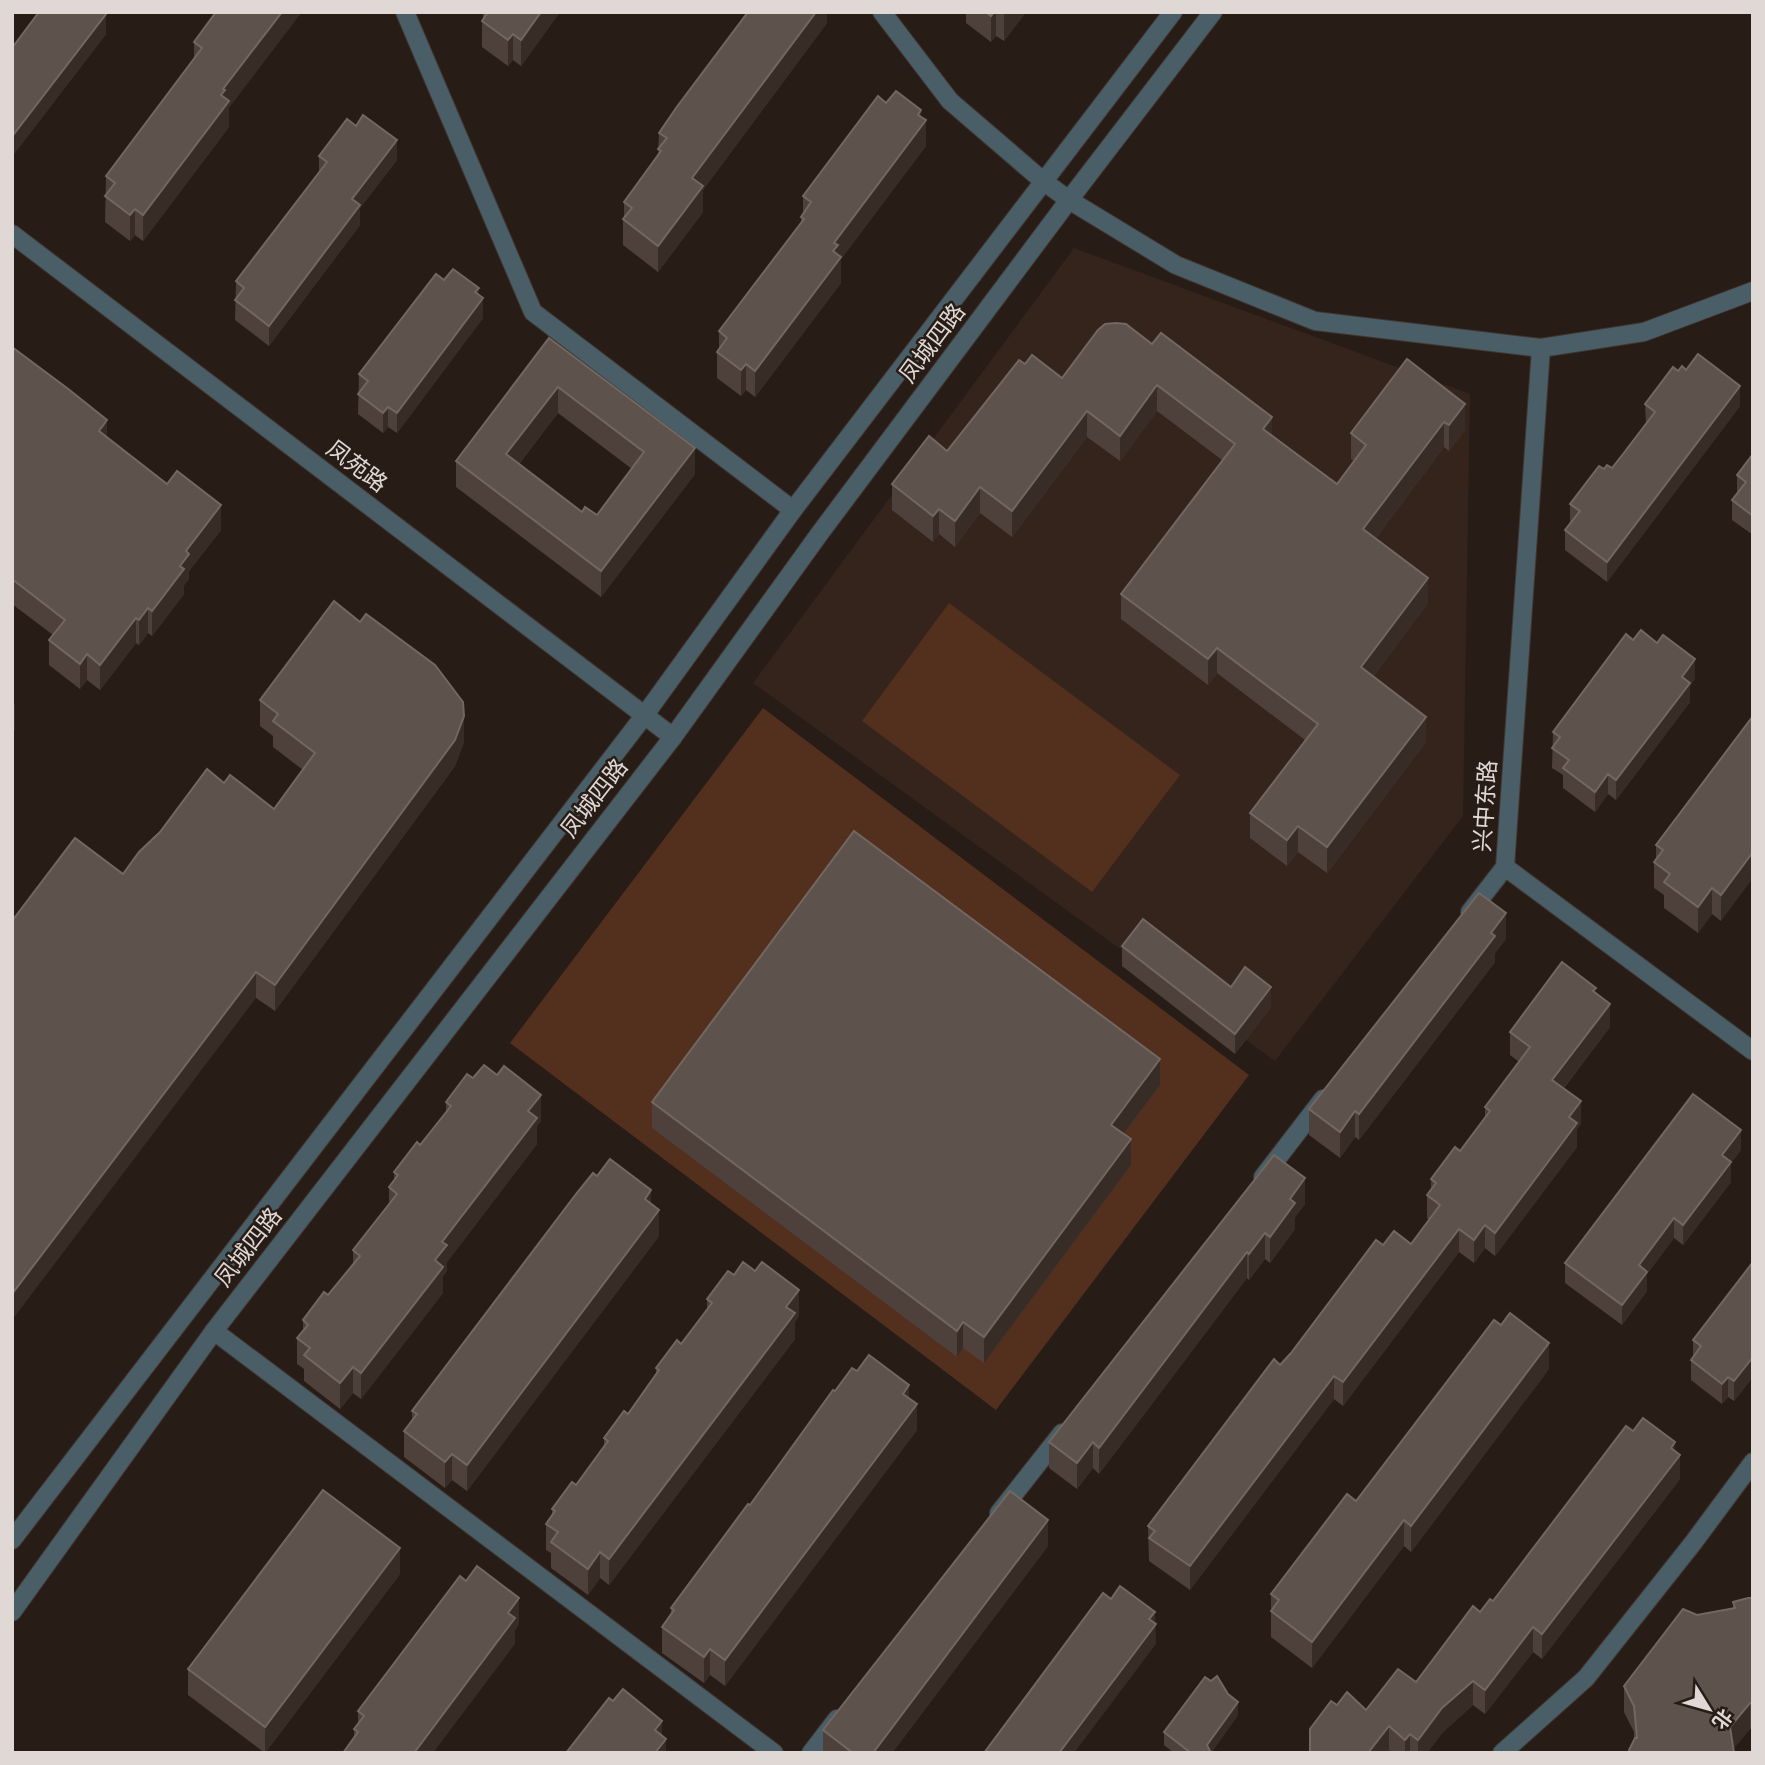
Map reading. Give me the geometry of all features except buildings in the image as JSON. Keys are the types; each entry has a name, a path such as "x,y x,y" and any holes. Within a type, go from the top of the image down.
{"street":[{"path":"405,12 533,312 793,510"},
{"path":"882,12 950,101 1069,200 1176,265 1315,321 1542,348 1644,332 1753,291"},
{"name":"凤城四路","path":"12,1540 644,716 793,510 1173,12"},
{"name":"凤城四路","path":"12,1612 214,1331 673,737 820,533 1213,12"},
{"name":"凤苑路","path":"12,234 673,737"},
{"name":"兴中东路","path":"1463,922 1505,867 1542,348"},
{"path":"1505,867 1753,1051"},
{"path":"1248,1195 1334,1086"},
{"path":"214,1331 774,1753"},
{"path":"991,1523 1077,1414"},
{"path":"1502,1753 1586,1678 1753,1462"},
{"path":"811,1753 845,1709"}],"shaded area":[{"path":"1074,248 1470,394 1463,816 1275,1061 753,683"},
{"path":"949,603 1180,775 1092,892 862,721"},
{"path":"763,708 1249,1075 996,1410 510,1043"}]}
